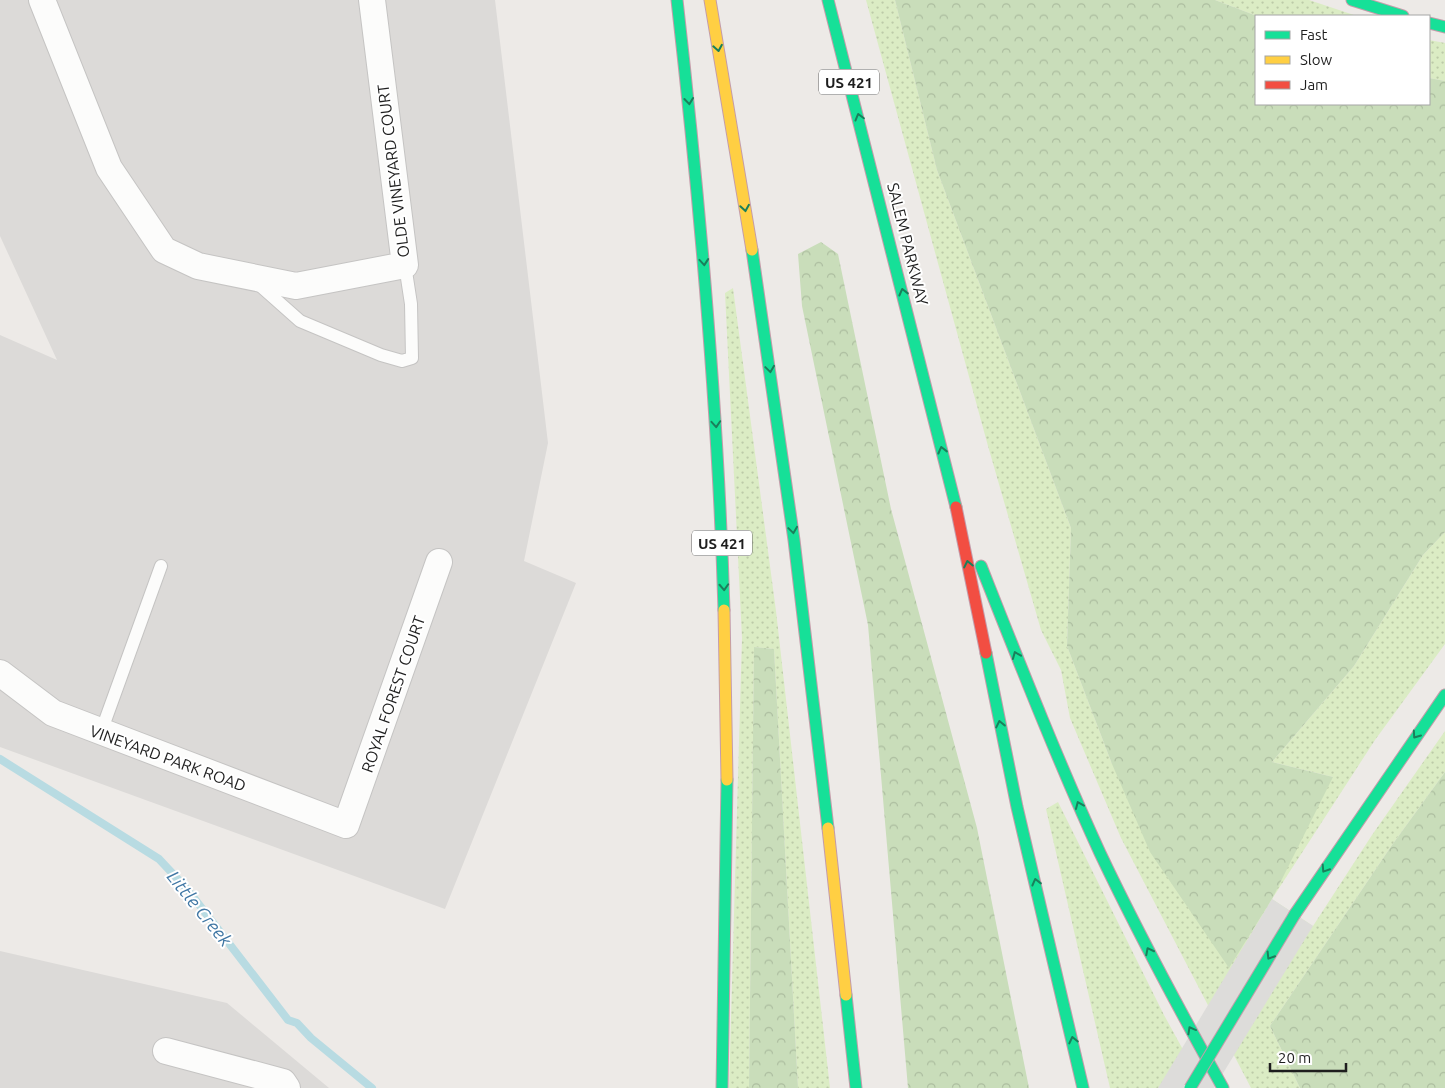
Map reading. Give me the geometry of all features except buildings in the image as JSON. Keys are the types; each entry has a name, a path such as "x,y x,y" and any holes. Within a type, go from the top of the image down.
{"highway":[{"name":"US 421","path":"677,0 709,316 724,585 728,874 722,1088"},
{"path":"710,0 738,164 794,539 817,725 856,1088"},
{"name":"SALEM PARKWAY","path":"828,0 954,497"},
{"path":"1352,0 1400,15"},
{"path":"1430,23 1445,27"},
{"name":"US 421","path":"954,497 1018,807 1083,1088"},
{"path":"954,497 1038,711 1085,819 1135,923 1223,1088"},
{"path":"1190,1088 1295,914 1356,822 1445,695"}],"street":[{"name":"OLDE VINEYARD COURT","path":"42,0 109,168 164,250 198,266 296,286 405,265 372,0"},
{"name":"ROYAL FOREST COURT","path":"346,825 439,562"},
{"name":"VINEYARD PARK ROAD","path":"0,673 53,713 346,825"},
{"path":"166,1050 283,1082 287,1088"}],"lane":[{"path":"250,277 300,321 381,355 402,361 412,358 412,304 405,265"},
{"path":"101,732 161,566"}],"shaded area":[{"path":"0,0 495,0 548,443 524,561 576,583 445,909 0,747 0,335 57,360 0,236"},
{"path":"0,951 227,1003 329,1088 0,1088"}],"green space":[{"path":"866,0 895,0 937,170 1071,528 1067,646 1112,764 1333,777 1272,762 1354,666 1423,555 1445,532 1445,644 1375,740 1272,899 1313,926 1372,835 1445,731 1445,772 1392,845 1270,1026 1300,1088 1251,1088 1121,838 1070,718 1061,670 1041,630 988,446"},
{"path":"895,0 1215,0 1255,15 1255,105 1430,105 1430,78 1445,81 1445,532 1423,555 1354,666 1272,762 1333,777 1272,899 1229,968 1150,852 1112,764 1067,646 1071,528 937,170"},
{"path":"1215,0 1309,0 1354,15 1255,15"},
{"path":"1430,40 1445,43 1445,81 1430,78"},
{"path":"821,242 838,254 891,509 977,828 1029,1088 908,1088 868,625 802,306 798,254"},
{"path":"733,288 776,611 830,1088 798,1088 774,649 754,647 749,1088 729,1088 742,638 725,293"},
{"path":"754,647 774,649 798,1088 749,1088"},
{"path":"1445,772 1445,1088 1300,1088 1270,1026 1392,845"},
{"path":"1058,802 1164,1015 1204,1088 1110,1088 1046,809"}],"pier":[{"path":"1272,899 1313,926 1214,1088 1158,1088"}],"waterway":[{"name":"Little Creek","path":"0,759 159,859 187,889 288,1020 297,1023 311,1038 372,1088"}],"traffic: fast":[{"path":"677,0 693,152 713,381 724,610"},
{"path":"828,0 956,507"},
{"path":"1352,0 1400,15"},
{"path":"1430,23 1445,27"},
{"path":"752,250 794,540 828,828"},
{"path":"981,566 1053,746 1100,853 1129,913 1223,1088"},
{"path":"986,653 1017,807 1083,1088"},
{"path":"1295,914 1445,695"},
{"path":"722,1088 727,780"},
{"path":"1190,1088 1295,914"},
{"path":"846,995 856,1088"}],"traffic: slow":[{"path":"710,0 752,250"},
{"path":"724,610 727,780"},
{"path":"828,828 846,995"}],"traffic: jam":[{"path":"956,507 986,653"}]}
